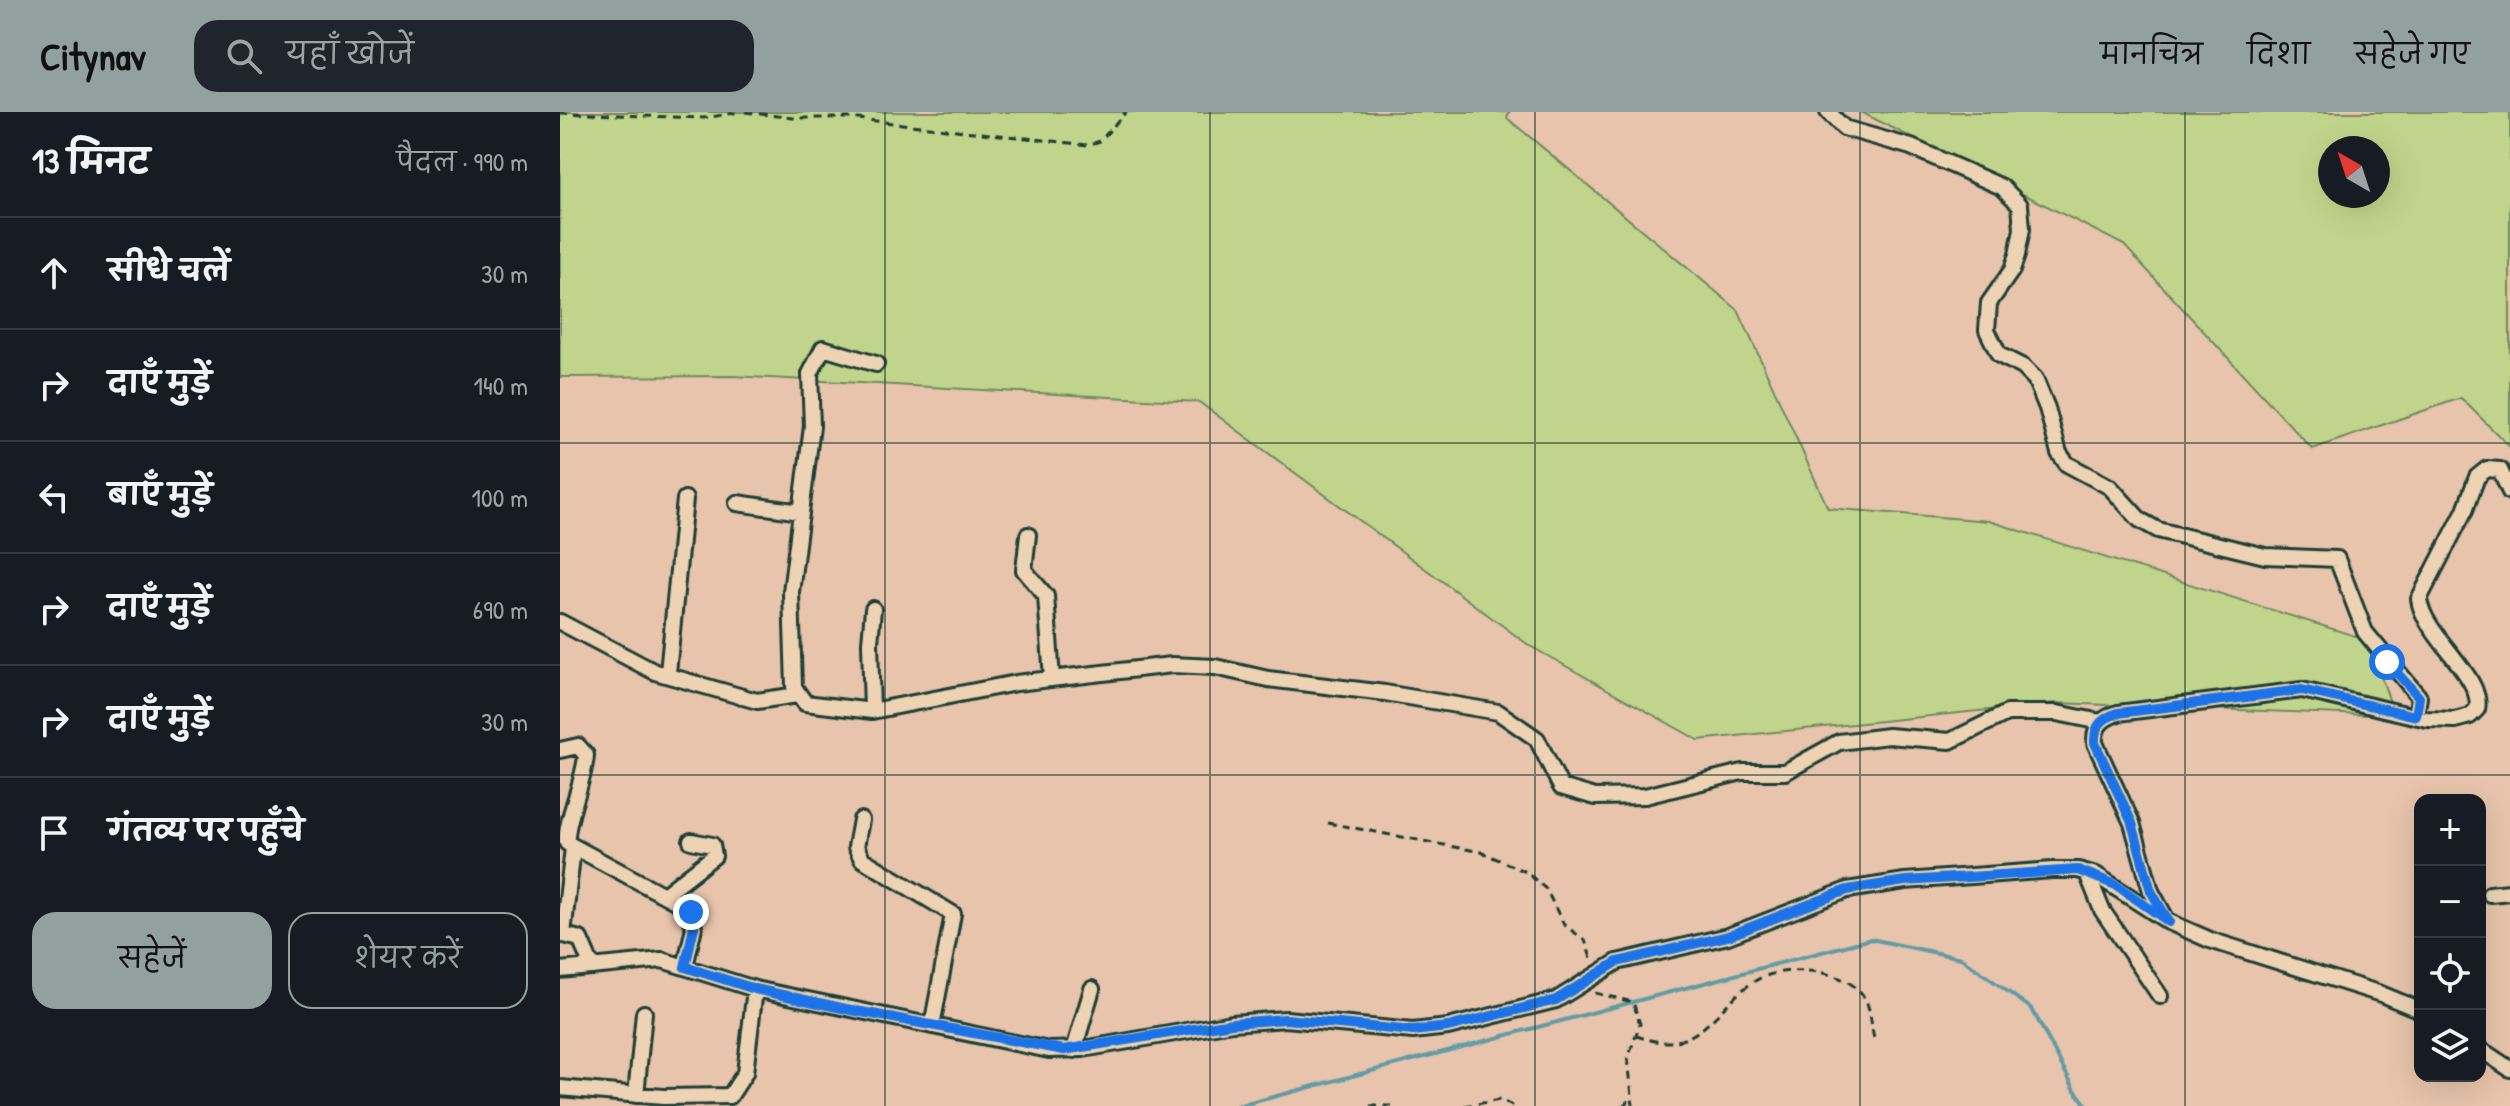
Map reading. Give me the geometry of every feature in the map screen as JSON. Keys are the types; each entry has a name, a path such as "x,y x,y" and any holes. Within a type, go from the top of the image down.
{"street":[{"path":"1828,112 1844,128 1928,153 2009,191 2020,205 2022,229 2012,270 1989,303 1987,330 1999,355 2023,367 2035,379 2062,458 2073,469 2110,487 2140,520 2158,530 2265,556 2337,559 2365,632 2419,697 2416,716"},
{"path":"797,695 789,627 812,426 810,374 817,353 827,348 876,364"},
{"path":"2169,922 2151,891 2132,823 2095,743 2096,729 2101,722 2118,713 2302,690 2416,716 2455,720 2470,716 2477,709 2477,694 2426,620 2419,599 2465,510 2477,477 2487,469 2500,470 2510,492"},
{"path":"668,673 685,499"},
{"path":"737,503 801,512"},
{"path":"1028,535 1024,570 1046,596 1052,679"},
{"path":"872,711 870,643 873,609"},
{"path":"560,622 627,660 757,701 797,695 811,705 872,711 990,687 1172,665 1215,667 1268,679 1385,693 1498,712 1537,739 1561,787 1578,794 1622,798 1688,788 1742,772 1785,772 1839,742 1888,736 1950,741 2007,713 2080,715 2101,722"},
{"path":"560,750 578,746 586,755 577,805 566,836 573,848 686,907 693,918 685,967"},
{"path":"861,820 856,847 862,859 953,914 932,1026"},
{"path":"664,895 714,856 712,845 691,841"},
{"path":"573,848 561,934 580,939 587,948 592,967"},
{"path":"560,970 662,960 755,989 1049,1050 1074,1050 1232,1023 1286,1019 1413,1031 1448,1027 1556,1000 1576,989 1596,972 1657,950 1728,936 1847,890 1905,881 2052,870 2087,873 2116,885 2169,922 2210,940 2381,994 2414,1008"},
{"path":"2087,873 2102,910 2160,996"},
{"path":"2490,894 2510,892"},
{"path":"560,1088 722,1098 737,1091 745,1073 755,989"},
{"path":"1074,1050 1092,989"},
{"path":"636,1095 644,1013"},
{"path":"2486,1053 2510,1069"}],"path":[{"path":"560,113 704,118 743,112 792,118 861,119 1088,145 1100,141 1126,112"},
{"path":"1328,823 1481,852 1526,872 1546,889 1564,925 1585,940 1596,972"},
{"path":"1636,1036 1659,1042 1687,1038 1756,980 1813,971 1844,980 1860,992 1867,1004 1874,1039"},
{"path":"1576,989 1633,1002 1640,1024 1627,1070 1633,1106"},
{"path":"1623,1106 1631,1099"},
{"path":"1464,1106 1500,1100 1512,1106"},
{"path":"1370,1106 1392,1106"}],"green space":[{"path":"560,112 1509,112 1507,118 1738,310 1828,508 1989,521 2368,640 2395,716 2056,703 1698,740 1530,646 1199,402 733,376 560,377"},
{"path":"1861,112 2510,112 2510,447 2461,398 2312,449 2124,245"}],"waterway":[{"path":"1239,1106 1871,939 1961,958 2032,1009 2075,1090 2087,1106"}],"route":[{"path":"691,912 694,927 685,967 755,989 1049,1050 1083,1049 1232,1023 1286,1019 1413,1031 1448,1027 1556,1000 1576,989 1596,972 1617,962 1657,950 1728,936 1767,923 1805,903 1847,890 1905,881 2078,870 2116,885 2143,907 2169,922 2151,891 2132,823 2095,743 2094,735 2101,722 2118,713 2141,709 2199,705 2302,690 2326,693 2416,716 2421,700 2387,662"}]}
